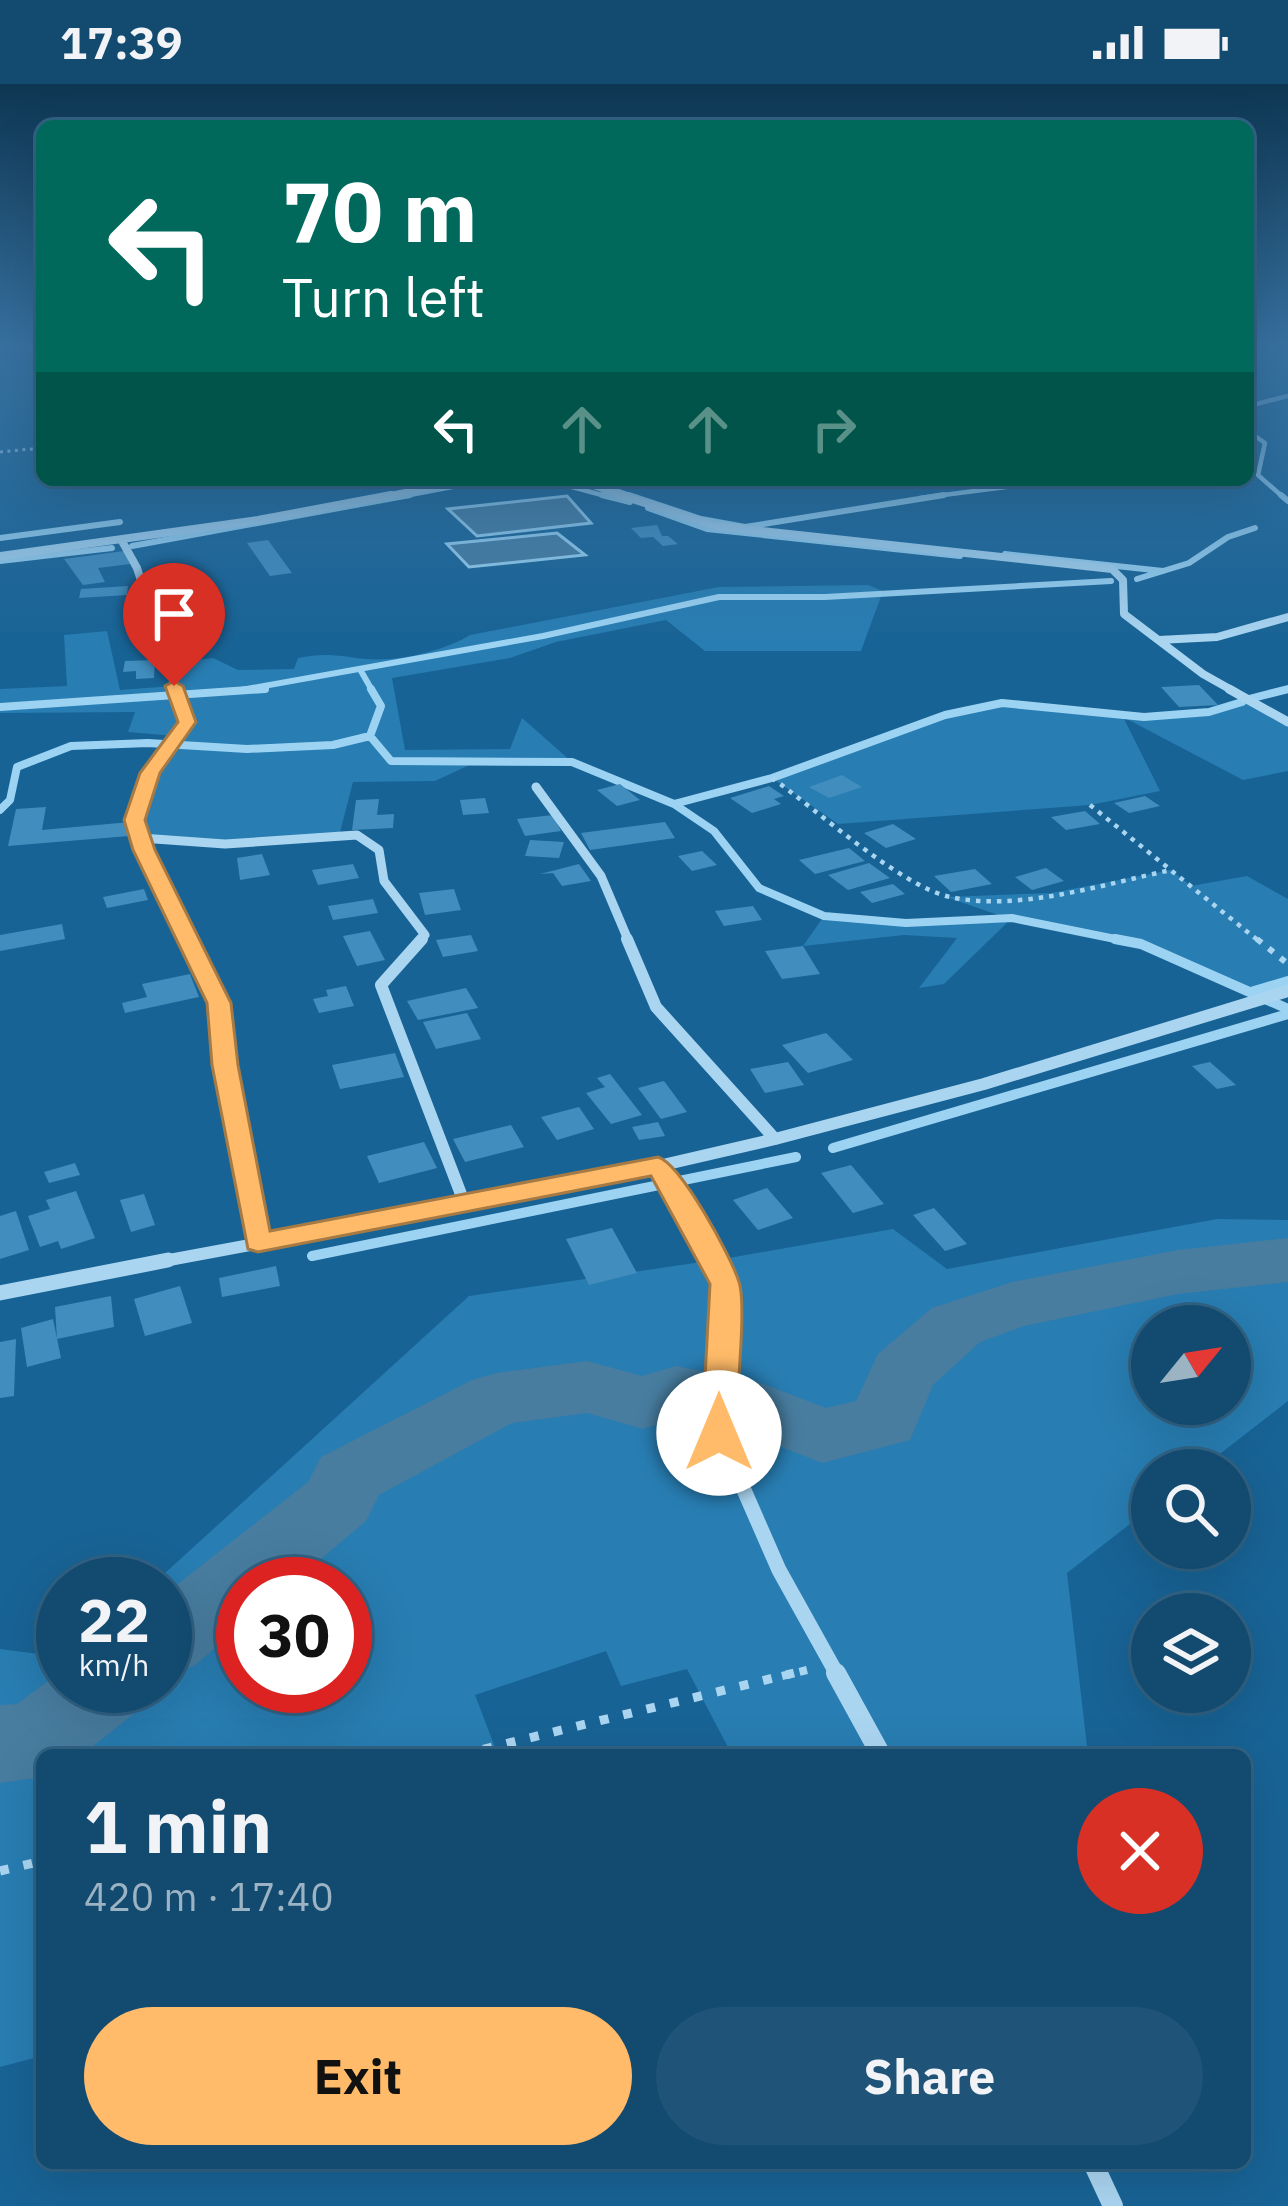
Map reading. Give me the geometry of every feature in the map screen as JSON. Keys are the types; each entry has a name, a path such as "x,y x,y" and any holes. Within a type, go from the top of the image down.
{"street":[{"path":"0,556 122,541 441,486"},
{"path":"593,486 716,526 1112,569 1123,580 1124,614 1238,696 1288,722"},
{"path":"122,541 137,568 187,722 150,773 135,820 219,1003 225,1065 258,1243"},
{"path":"1158,640 1217,637 1288,617"},
{"path":"536,787 601,877 656,1007 775,1139"},
{"path":"141,838 225,844 357,835 379,850 384,881 425,935 381,985 464,1202"},
{"path":"0,1293 658,1166 775,1139 984,1084 1288,991"},
{"path":"658,1166 679,1195 725,1284 719,1433 779,1570 878,1749"},
{"path":"1097,2169 1113,2206"}],"path":[{"path":"0,452 36,449"},
{"path":"772,778 885,860 946,897 1051,893 1171,870"},
{"path":"1090,805 1288,964"},
{"path":"484,1749 831,1664"},
{"path":"0,1871 36,1862"}],"shaded area":[{"path":"567,496 591,523 477,536 448,509"},
{"path":"557,533 585,555 469,567 447,544"},
{"path":"868,585 883,591 861,651 705,651 666,620 556,642 510,658 392,678 405,750 510,749 522,718 572,762 476,762 435,781 353,782 339,836 225,844 141,838 141,798 175,736 128,732 135,712 0,713 0,689 67,686 64,635 107,631 120,690 173,686 168,664 213,658 238,670 294,669 298,658 316,655 392,659 434,650 470,635 719,587"},
{"path":"1246,700 1288,722 1288,771 1243,780 1123,717 1160,791 1090,805 838,824 772,778 945,715 1002,703 1144,717 1209,712"},
{"path":"1171,870 1191,886 1247,876 1288,899 1288,991 1264,998 1141,944 1012,918 944,984 919,988 957,938 904,935 803,946 824,916 906,923 1007,918 946,897 1051,893"},
{"path":"1217,1219 1288,1220 1288,1401 1226,1449 1131,1449 1131,1523 1067,1573 1087,1749 729,1749 687,1669 621,1686 606,1651 475,1695 496,1749 36,1749 36,2058 0,2067 0,1649 36,1654 36,1713 192,1713 192,1557 183,1557 469,1296 893,1229 947,1269"}],"building":[{"path":"657,525 662,536 678,544 663,546 653,537 641,538 631,528"},
{"path":"268,540 292,573 270,576 247,543"},
{"path":"124,551 130,564 98,568 105,582 83,585 64,559"},
{"path":"128,586 127,595 79,598 81,589"},
{"path":"155,660 154,678 136,679 136,671 123,672 125,661"},
{"path":"1199,685 1218,705 1179,707 1161,687"},
{"path":"842,775 862,787 829,798 809,787"},
{"path":"620,784 640,800 617,806 597,790"},
{"path":"769,786 784,796 774,799 781,804 752,813 730,798"},
{"path":"1145,796 1160,806 1129,813 1114,803"},
{"path":"485,798 489,813 463,815 460,800"},
{"path":"379,799 377,815 394,814 393,828 352,830 356,800"},
{"path":"46,807 42,830 130,822 129,836 8,846 16,809"},
{"path":"1085,811 1100,824 1066,830 1051,817"},
{"path":"553,815 561,831 525,836 517,819"},
{"path":"665,822 675,838 590,850 581,833"},
{"path":"893,824 916,839 886,848 864,833"},
{"path":"530,840 564,842 559,858 525,856"},
{"path":"849,848 865,861 815,874 799,860"},
{"path":"702,851 717,865 692,871 678,856"},
{"path":"262,854 270,875 240,880 237,858"},
{"path":"869,863 890,878 848,890 828,875"},
{"path":"353,864 359,878 318,885 312,870"},
{"path":"579,864 591,881 562,886 553,873 540,874"},
{"path":"1046,868 1064,881 1032,890 1015,877"},
{"path":"975,869 992,884 951,892 934,876"},
{"path":"893,884 905,894 872,903 860,892"},
{"path":"144,889 148,900 107,908 103,897"},
{"path":"454,889 461,910 425,915 419,893"},
{"path":"373,899 378,913 333,920 328,906"},
{"path":"753,906 762,920 724,926 715,911"},
{"path":"62,924 65,939 0,951 0,935"},
{"path":"370,931 385,960 357,966 343,936"},
{"path":"471,935 478,951 443,957 436,940"},
{"path":"803,946 820,974 782,979 765,951"},
{"path":"190,974 199,997 125,1013 122,1003 147,997 142,984"},
{"path":"346,986 354,1006 319,1013 313,999 328,996 326,990"},
{"path":"466,988 478,1008 418,1020 407,1001"},
{"path":"467,1013 481,1039 436,1049 423,1022"},
{"path":"826,1033 853,1060 808,1073 782,1045"},
{"path":"395,1053 404,1077 340,1089 332,1065"},
{"path":"788,1062 804,1085 765,1093 750,1069"},
{"path":"1210,1062 1236,1085 1217,1089 1192,1066"},
{"path":"610,1074 642,1115 611,1124 586,1093 605,1087 597,1078"},
{"path":"664,1081 687,1112 661,1119 638,1088"},
{"path":"579,1107 594,1129 557,1140 541,1117"},
{"path":"658,1122 665,1136 639,1140 632,1127"},
{"path":"511,1125 524,1147 465,1162 453,1139"},
{"path":"424,1142 437,1168 379,1183 367,1156"},
{"path":"75,1163 80,1175 49,1183 44,1172"},
{"path":"851,1165 884,1204 853,1213 821,1173"},
{"path":"767,1188 793,1218 758,1230 733,1200"},
{"path":"76,1191 95,1238 61,1249 58,1241 40,1247 28,1216 50,1209 46,1200"},
{"path":"144,1194 155,1225 131,1232 120,1200"},
{"path":"934,1208 967,1244 945,1251 913,1215"},
{"path":"16,1211 29,1250 0,1259 0,1216"},
{"path":"612,1228 637,1273 589,1285 566,1239"},
{"path":"276,1266 280,1286 222,1297 219,1278"},
{"path":"180,1286 192,1323 145,1336 134,1299"},
{"path":"111,1296 114,1327 57,1339 55,1307"},
{"path":"53,1319 61,1358 27,1367 21,1328"},
{"path":"16,1339 14,1396 0,1398 0,1342"}],"waterway":[{"path":"1265,444 1258,475 1284,498"},
{"path":"405,496 457,486"},
{"path":"568,486 613,498"},
{"path":"603,486 638,498"},
{"path":"920,498 1014,486"},
{"path":"405,496 410,495"},
{"path":"602,495 630,502"},
{"path":"629,495 638,498"},
{"path":"638,498 701,519 745,527 944,495"},
{"path":"1281,495 1288,501"},
{"path":"132,546 405,496"},
{"path":"394,498 405,496"},
{"path":"648,508 707,529 960,556"},
{"path":"0,538 120,522"},
{"path":"1163,571 1189,563 1228,537 1255,528"},
{"path":"0,561 112,548"},
{"path":"1005,554 1163,571"},
{"path":"1137,579 1163,571"},
{"path":"236,691 543,636 719,597 825,597 1111,581"},
{"path":"361,671 373,692"},
{"path":"236,691 265,689"},
{"path":"370,736 381,706 371,689"},
{"path":"1249,699 1288,689 1277,692"},
{"path":"0,707 236,691"},
{"path":"230,692 236,691"},
{"path":"674,804 772,778 945,715 1002,703 1144,717 1209,712 1242,702"},
{"path":"0,810 10,800 17,767 71,746 148,743 247,749 333,745 370,736"},
{"path":"370,736 391,761 572,762 674,804"},
{"path":"674,804 714,831 759,888 824,916 906,923 1012,918 1120,940"},
{"path":"1115,939 1120,940"},
{"path":"1120,940 1141,944 1288,1009"},
{"path":"1120,940 1130,942"},
{"path":"1251,992 1288,981"},
{"path":"833,1148 1288,1014"},
{"path":"312,1256 796,1157"},
{"path":"192,1619 339,1500 348,1477 497,1399 587,1387 643,1403 676,1392 758,1409 822,1436 884,1421 903,1372 956,1325 1012,1305 1178,1272 1288,1260"},
{"path":"0,1744 34,1741 71,1713"}],"route":[{"path":"174,686 187,722 150,773 135,820 144,850 219,1003 225,1065 258,1243 658,1166 679,1195 725,1284 719,1433"}]}
